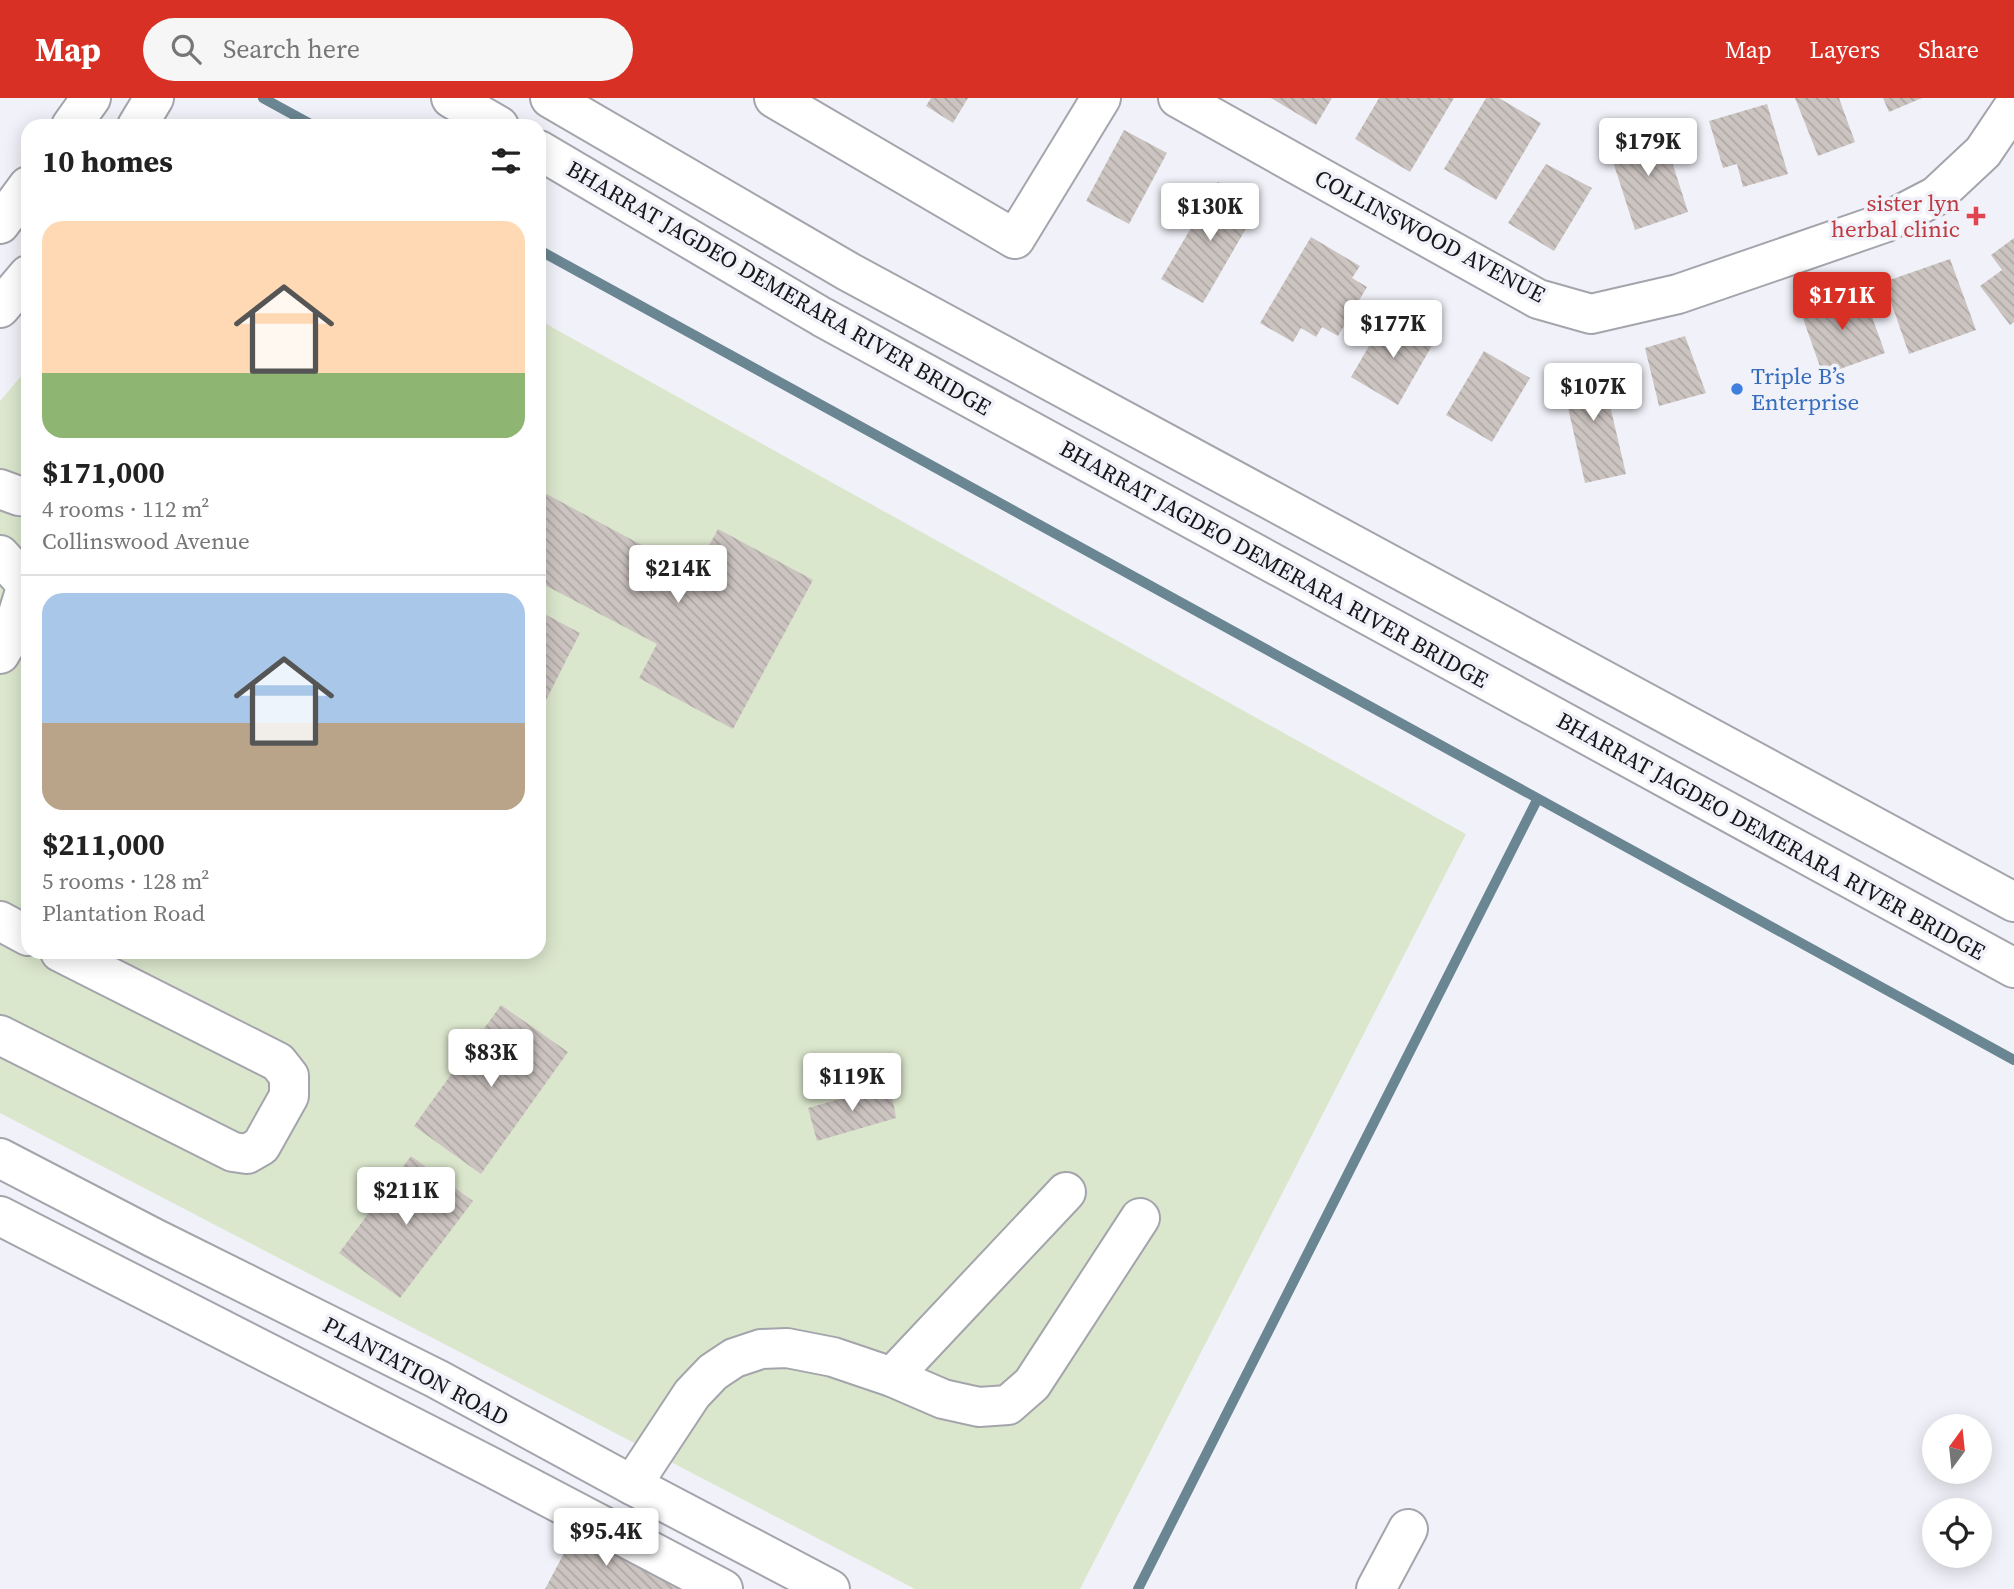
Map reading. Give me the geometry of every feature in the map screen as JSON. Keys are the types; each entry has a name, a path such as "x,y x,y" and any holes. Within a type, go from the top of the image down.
{"main road":[{"path":"76,119 91,98"},
{"path":"452,98 487,119"},
{"path":"550,98 849,272 2014,902"},
{"path":"774,98 1015,239 1101,98"},
{"name":"COLLINSWOOD AVENUE","path":"1178,98 1538,299 1591,314 1678,294 1884,223 1936,196 1983,152 2014,106"},
{"name":"BHARRAT JAGDEO DEMERARA RIVER BRIDGE","path":"546,154 822,317 2014,968"},
{"path":"0,224 21,196"},
{"path":"0,308 21,283"},
{"path":"0,489 21,496"},
{"path":"0,555 21,576"},
{"path":"13,645 21,609"},
{"path":"0,921 21,932"},
{"path":"0,1035 233,1152 247,1154 261,1146 289,1096 289,1076 278,1062 74,959"},
{"name":"PLANTATION ROAD","path":"0,1158 153,1238 437,1379 830,1589"},
{"path":"892,1377 1066,1192"},
{"path":"0,1216 491,1466 723,1589"},
{"path":"632,1485 692,1394 713,1372 734,1358 761,1349 787,1348 833,1357 892,1377 943,1399 979,1407 1008,1405 1032,1384 1140,1218"},
{"path":"1376,1589 1408,1529"}],"green space":[{"path":"546,324 1466,834 1080,1589 915,1589 0,1113 0,401 21,376 21,959 546,959 546,699 580,633 546,615"}],"building":[{"path":"931,98 968,98 953,123 926,106"},
{"path":"1271,98 1332,98 1316,125"},
{"path":"1379,98 1454,98 1410,172 1355,139"},
{"path":"1486,98 1499,98 1541,123 1496,200 1444,169"},
{"path":"1795,98 1839,98 1855,142 1818,156"},
{"path":"1883,98 1922,98 1889,112"},
{"path":"1767,104 1788,174 1743,187 1737,164 1723,168 1709,121"},
{"path":"1661,127 1688,212 1635,230 1607,143"},
{"path":"1124,130 1167,153 1129,224 1086,201"},
{"path":"1546,164 1592,188 1554,251 1508,223"},
{"path":"1218,182 1259,206 1203,303 1161,279"},
{"path":"1311,237 1360,266 1352,278 1367,287 1338,336 1322,327 1316,337 1301,328 1293,342 1260,323"},
{"path":"2014,238 2014,322 2010,325 1980,286 2002,270 1991,255"},
{"path":"1950,259 1976,330 1909,354 1884,282"},
{"path":"1862,289 1885,353 1823,375 1800,310"},
{"path":"1387,315 1434,342 1398,405 1351,377"},
{"path":"1685,336 1706,393 1659,406 1645,348"},
{"path":"1484,351 1530,378 1492,442 1446,415"},
{"path":"1600,363 1626,474 1585,483 1560,372"},
{"path":"546,494 694,573 718,529 813,580 733,729 639,678 657,644 546,586"},
{"path":"546,615 580,633 546,700"},
{"path":"501,1005 568,1052 481,1174 414,1126"},
{"path":"882,1087 893,1101 896,1118 817,1141 808,1108"},
{"path":"411,1156 473,1201 400,1298 339,1253"},
{"path":"578,1527 696,1589 545,1589"}],"waterway":[{"path":"263,98 301,119"},
{"path":"546,254 2014,1060"},
{"path":"1138,1589 1537,800"}],"place":[{"name":"sister lyn herbal clinic","path":"1976,216"},
{"name":"Triple B’s Enterprise","path":"1737,389"}]}
